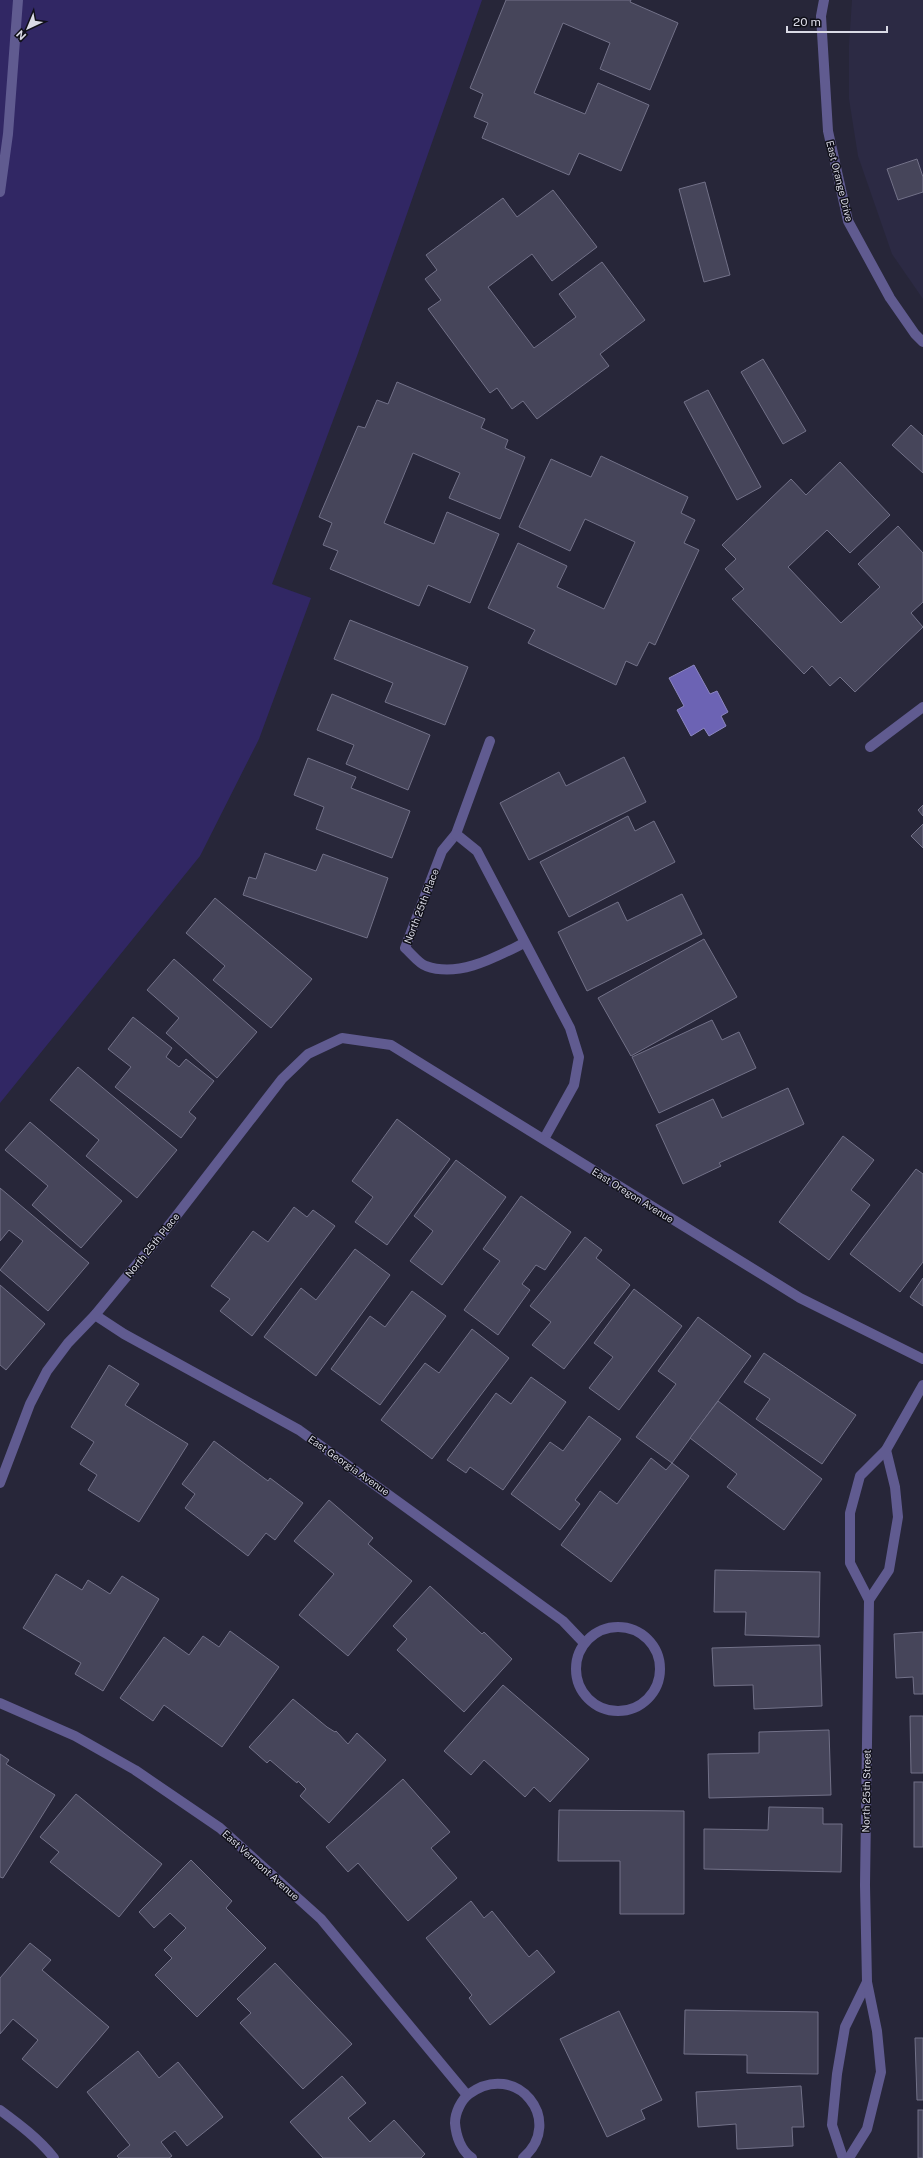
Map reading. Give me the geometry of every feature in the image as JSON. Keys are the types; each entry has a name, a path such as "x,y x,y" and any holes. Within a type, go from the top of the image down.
{"street":[{"path":"0,192 8,134 18,0"},
{"name":"East Orange Drive","path":"824,0 821,16 828,131 848,221 890,298 915,334 923,342"},
{"path":"870,747 923,706"},
{"name":"North 25th Place","path":"490,741 456,834 442,851 405,948 426,966 456,969 490,959 524,943"},
{"path":"456,834 477,851 570,1028 579,1057 574,1085 544,1139"},
{"name":"North 25th Place","path":"0,1483 30,1404 47,1371 68,1343 95,1315 170,1224 282,1079 308,1054 342,1038"},
{"name":"East Oregon Avenue","path":"342,1038 391,1045 800,1298 923,1359"},
{"name":"East Georgia Avenue","path":"95,1315 124,1334 299,1430 557,1617 584,1643"},
{"name":"North 25th Street","path":"849,2158 867,2130 880,2072 877,2031 867,1982 865,1885 869,1600 850,1562 850,1513 860,1476 886,1450 923,1385"},
{"path":"869,1600 889,1570 898,1517 895,1487 886,1450"},
{"path":"608,1627 622,1627 629,1629 648,1640 656,1652 660,1666 658,1680 652,1693 642,1703 630,1710 610,1710 592,1702 583,1693 577,1681 575,1668 578,1655 584,1643 595,1633 608,1627"},
{"name":"East Vermont Avenue","path":"0,1703 82,1740 135,1770 220,1828 321,1919 466,2095"},
{"name":"North 25th Street","path":"843,2158 832,2125 837,2074 845,2027 867,1982"},
{"path":"472,2158 460,2145 456,2133 455,2119 459,2107 466,2095 478,2087 492,2083 507,2083 520,2089 530,2099 537,2111 540,2125 537,2139 530,2152 523,2158"},
{"path":"0,2110 23,2127 47,2149 54,2158"}],"shaded area":[{"path":"0,0 482,0 357,356 272,584 311,598 259,739 200,856 0,1103"},
{"path":"852,0 923,0 923,299 892,254 858,156 849,99 849,45"},
{"path":"694,665 710,694 717,691 728,712 721,716 726,726 709,736 704,728 691,736 677,710 684,706 669,678"}],"building":[{"path":"506,0 631,0 630,2 678,23 650,90 600,69 610,43 563,23 534,93 585,114 598,83 649,105 621,171 579,153 569,175 482,138 488,123 474,117 483,94 470,88"},
{"path":"917,159 923,177 923,192 898,200 887,169"},
{"path":"705,182 730,275 704,282 679,189"},
{"path":"553,190 597,247 552,281 532,254 488,287 534,348 576,317 559,294 602,262 645,320 600,354 609,366 537,419 523,401 512,409 497,388 490,393 428,309 441,300 425,279 437,270 426,255 503,198 517,217"},
{"path":"763,359 806,431 783,444 741,372"},
{"path":"397,382 485,419 481,428 508,440 505,448 525,457 500,519 449,498 460,473 413,453 384,523 434,544 447,512 499,534 470,603 428,585 419,606 330,569 338,551 323,545 332,523 319,517 358,426 365,428 377,400 388,404"},
{"path":"708,390 761,487 737,500 684,402"},
{"path":"911,425 923,436 923,473 892,445"},
{"path":"601,456 688,497 681,513 695,520 684,543 699,550 655,645 649,642 637,666 626,661 616,685 528,643 535,630 488,608 518,543 567,566 557,587 604,609 635,542 585,519 570,551 519,527 551,459 591,477"},
{"path":"840,462 890,515 850,553 827,530 788,567 841,623 880,587 858,564 898,526 923,553 923,602 911,613 923,627 855,692 840,677 830,686 812,666 804,674 732,599 744,589 725,569 736,559 722,545 791,479 806,495"},
{"path":"350,620 468,667 445,725 385,702 393,683 334,659"},
{"path":"332,694 430,735 408,790 346,764 354,745 317,730"},
{"path":"624,757 646,802 529,860 500,803 559,772 566,786"},
{"path":"308,758 356,777 351,788 410,811 392,858 316,829 324,807 294,795"},
{"path":"923,805 923,816 918,810"},
{"path":"628,816 635,831 654,821 675,862 569,917 540,862"},
{"path":"923,824 923,848 911,836"},
{"path":"265,853 316,871 323,854 388,878 367,938 243,895 249,877 256,879"},
{"path":"682,894 702,934 587,991 558,932 618,902 627,921"},
{"path":"215,898 312,979 271,1028 213,980 225,966 186,933"},
{"path":"704,939 737,997 631,1056 598,998"},
{"path":"174,959 257,1032 217,1078 166,1033 179,1018 147,990"},
{"path":"133,1017 172,1048 166,1057 179,1067 186,1059 214,1081 189,1112 196,1118 181,1138 115,1087 131,1067 108,1049"},
{"path":"712,1020 722,1040 739,1032 756,1068 659,1113 632,1057"},
{"path":"78,1067 177,1150 137,1198 86,1156 99,1140 50,1100"},
{"path":"788,1088 804,1124 719,1163 721,1166 683,1184 656,1125 713,1099 722,1118"},
{"path":"397,1119 450,1159 387,1245 355,1222 373,1197 352,1181"},
{"path":"30,1122 122,1201 81,1248 32,1205 48,1186 5,1150"},
{"path":"843,1136 874,1160 851,1190 870,1205 829,1260 779,1222"},
{"path":"456,1160 506,1197 442,1285 410,1261 433,1231 414,1216"},
{"path":"916,1169 923,1174 923,1262 900,1292 850,1254"},
{"path":"0,1188 89,1263 48,1311 0,1270 23,1241 9,1230 0,1241"},
{"path":"521,1196 571,1232 545,1270 536,1265 522,1284 530,1290 498,1335 464,1310 500,1261 483,1249"},
{"path":"294,1207 307,1217 313,1210 335,1226 252,1336 220,1311 230,1299 211,1286 253,1231 268,1242"},
{"path":"585,1237 602,1250 596,1258 630,1285 564,1369 532,1345 551,1322 530,1306"},
{"path":"355,1249 390,1275 316,1376 264,1337 301,1288 316,1300"},
{"path":"923,1278 923,1306 910,1297"},
{"path":"0,1285 45,1324 6,1370 0,1365"},
{"path":"634,1289 682,1326 619,1410 589,1388 613,1357 594,1343"},
{"path":"412,1291 446,1316 380,1405 331,1369 370,1316 385,1327"},
{"path":"698,1317 751,1356 672,1463 636,1437 676,1384 658,1371"},
{"path":"472,1329 509,1358 432,1459 381,1420 425,1363 439,1373"},
{"path":"764,1353 856,1415 822,1464 756,1419 770,1399 744,1382"},
{"path":"109,1365 139,1384 125,1405 188,1444 139,1522 88,1490 97,1475 80,1464 94,1442 71,1427"},
{"path":"531,1377 566,1402 503,1490 470,1467 466,1473 447,1460 496,1393 511,1404"},
{"path":"718,1401 822,1479 784,1530 727,1487 737,1474 690,1438"},
{"path":"589,1416 621,1439 575,1500 580,1504 560,1530 511,1494 550,1442 563,1451"},
{"path":"214,1441 268,1481 270,1478 303,1503 275,1540 266,1533 248,1556 185,1508 195,1494 182,1484"},
{"path":"651,1458 666,1470 672,1463 689,1476 611,1582 561,1545 600,1491 617,1504"},
{"path":"329,1500 373,1538 368,1544 412,1581 348,1656 299,1615 334,1574 294,1541"},
{"path":"715,1570 820,1572 819,1637 745,1635 746,1612 714,1612"},
{"path":"56,1574 82,1590 88,1580 110,1594 122,1576 159,1599 103,1691 75,1674 81,1663 23,1628"},
{"path":"430,1586 482,1634 484,1632 512,1659 464,1712 397,1650 407,1639 393,1626"},
{"path":"230,1631 279,1667 222,1747 164,1705 153,1721 120,1698 164,1637 189,1655 203,1636 219,1647"},
{"path":"923,1632 923,1694 914,1694 913,1677 896,1678 894,1634"},
{"path":"820,1645 822,1706 754,1709 753,1685 714,1686 712,1648"},
{"path":"503,1685 589,1759 550,1802 534,1787 525,1797 484,1760 471,1775 444,1751"},
{"path":"293,1699 327,1727 335,1732 336,1731 348,1744 357,1733 386,1760 329,1823 300,1796 306,1789 298,1781 297,1783 270,1760 267,1763 249,1747"},
{"path":"910,1716 923,1716 923,1773 911,1773"},
{"path":"829,1730 831,1795 709,1798 708,1754 759,1753 759,1732"},
{"path":"0,1754 9,1760 6,1764 55,1795 3,1878 0,1877"},
{"path":"403,1779 450,1832 431,1848 457,1878 408,1921 358,1863 348,1872 326,1847"},
{"path":"914,1782 923,1782 923,1847 914,1847"},
{"path":"76,1794 162,1864 119,1917 50,1862 59,1852 40,1837"},
{"path":"769,1807 823,1808 823,1824 842,1824 841,1872 704,1869 704,1829 768,1830"},
{"path":"559,1810 684,1811 684,1914 620,1914 620,1861 558,1861"},
{"path":"191,1860 232,1901 226,1908 266,1948 197,2017 155,1975 172,1958 164,1950 186,1928 170,1913 154,1928 139,1912"},
{"path":"471,1901 484,1918 492,1911 529,1957 537,1950 555,1972 490,2025 469,1998 472,1995 426,1938"},
{"path":"30,1943 51,1960 42,1970 109,2027 57,2088 22,2059 38,2040 13,2019 0,2034 0,1978"},
{"path":"275,1963 352,2044 303,2089 240,2023 251,2013 237,1999"},
{"path":"685,2010 818,2012 818,2074 747,2073 747,2055 684,2054"},
{"path":"619,2011 662,2100 641,2110 645,2119 607,2137 560,2039"},
{"path":"915,2038 923,2038 923,2100 917,2100"},
{"path":"138,2051 159,2078 178,2062 223,2117 187,2146 175,2131 161,2142 172,2156 169,2158 119,2158 117,2156 130,2145 87,2092"},
{"path":"342,2076 366,2103 348,2118 370,2142 394,2120 425,2154 421,2158 323,2158 290,2122"},
{"path":"801,2086 804,2127 792,2127 793,2146 737,2149 736,2124 698,2127 696,2092"},
{"path":"918,2110 923,2110 923,2158 918,2158"}]}
